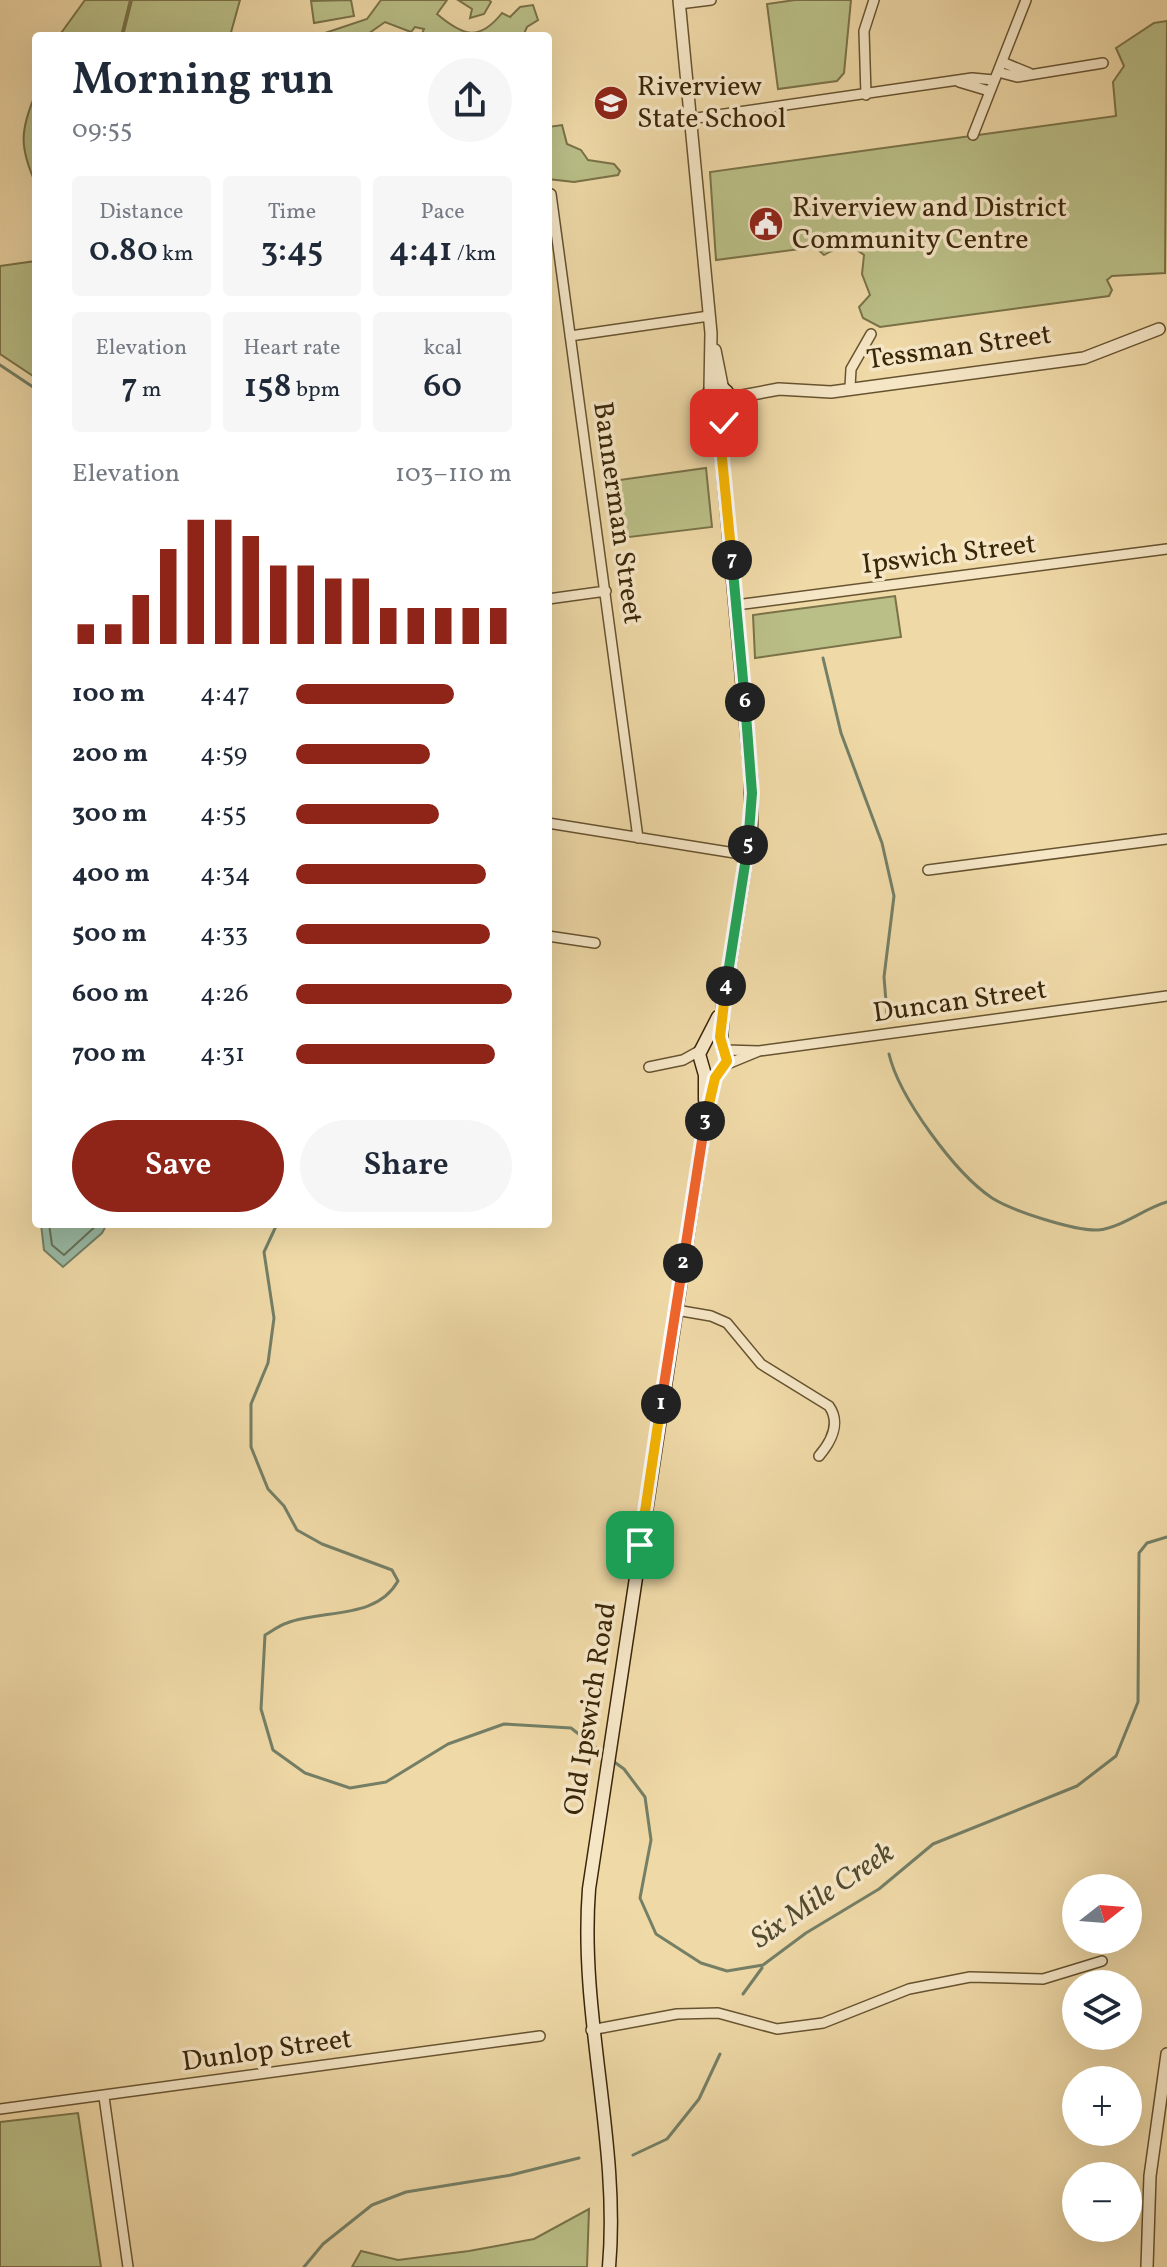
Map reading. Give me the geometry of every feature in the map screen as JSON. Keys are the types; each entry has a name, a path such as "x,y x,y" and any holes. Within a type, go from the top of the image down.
{"main road":[{"path":"702,1056 713,1043 723,1048 723,1007 747,855 751,778 722,458 720,394"},
{"path":"722,1067 708,1071 702,1056 723,1007"},
{"name":"Old Ipswich Road","path":"609,2267 611,2194 591,2030 587,1909 706,1114 722,1067 723,1048"},
{"name":"Old Ipswich Road","path":"702,1056 706,1114"}],"street":[{"path":"711,0 679,2 709,316 720,394"},
{"path":"866,95 862,53 864,31 874,0"},
{"path":"973,135 1026,0"},
{"path":"690,119 959,82 998,71 1029,73 1103,63"},
{"path":"959,82 989,91"},
{"name":"Bannerman Street","path":"552,201 638,838"},
{"path":"570,336 709,316"},
{"name":"Tessman Street","path":"720,394 786,384 850,387 1094,356 1163,328"},
{"path":"850,387 851,369 871,334"},
{"name":"Ipswich Street","path":"736,605 1167,549"},
{"path":"552,598 606,591"},
{"path":"552,824 747,855"},
{"path":"928,870 1167,839"},
{"path":"552,937 595,943"},
{"name":"Duncan Street","path":"723,1048 759,1051 1167,996"},
{"name":"Duncan Street","path":"722,1067 759,1051"},
{"path":"649,1067 702,1056"},
{"path":"676,1310 711,1316 727,1323 761,1364 829,1406 835,1423 827,1447 819,1456"},
{"path":"591,2030 677,2014 718,2013 777,2029 823,2023 909,1989 970,1977 1043,1979 1102,1961"},
{"name":"Dunlop Street","path":"0,2109 540,2036"},
{"path":"1147,2267 1150,2176 1167,2054"},
{"path":"104,2097 128,2267"}],"green space":[{"path":"85,0 130,0 122,32 62,32"},
{"path":"132,0 240,0 231,32 124,32"},
{"path":"351,0 354,16 314,23 311,1"},
{"path":"381,0 447,0 437,14 467,32 423,32 424,29 415,27 411,32 385,22 371,32 328,32 367,19"},
{"path":"458,0 491,2 484,14 470,18 472,9"},
{"path":"795,0 851,0 844,73 837,81 778,89 767,4"},
{"path":"533,5 538,20 525,32 478,32 502,13 510,17 520,7"},
{"path":"1167,21 1165,273 1112,276 1107,280 1112,290 1109,296 880,327 863,318 859,307 870,295 862,274 864,255 854,249 840,248 824,255 815,247 716,260 710,172 1116,116 1113,82 1124,66 1116,48 1154,23"},
{"path":"32,104 32,173 24,149 27,118"},
{"path":"562,125 567,144 581,150 588,160 614,164 620,171 618,175 574,182 552,179 552,126"},
{"path":"32,262 32,375 0,354 0,266"},
{"path":"706,468 712,527 613,539 605,482"},
{"path":"895,596 901,637 755,658 753,615"},
{"path":"78,2113 101,2267 0,2267 0,2122"},
{"path":"589,2209 587,2267 352,2267 361,2251 398,2260 534,2239"}],"water":[{"path":"41,1228 105,1228 63,1267 44,1250"}],"waterway":[{"name":"Six Mile Creek","path":"0,365 32,386"},
{"path":"823,658 841,733 882,843 894,896 884,977 887,1014"},
{"path":"889,1054 904,1091 930,1133 962,1171 992,1198 1059,1224 1098,1230 1115,1226 1167,1202"},
{"name":"Six Mile Creek","path":"275,1228 264,1252 274,1318 268,1363 251,1404 251,1447 268,1489 284,1506 297,1530 322,1544 392,1570 398,1581 377,1602 363,1608 301,1619 265,1635 261,1709 273,1750 305,1773 350,1788 386,1782 448,1744 504,1724 571,1728 604,1754"},
{"name":"Six Mile Creek","path":"613,1761 624,1769 645,1797 651,1840 640,1898 656,1934 701,1963 727,1971 763,1965 806,1933 879,1889 933,1844 1077,1786 1116,1756 1138,1702 1139,1553 1147,1543 1167,1537"},
{"path":"743,1994 762,1968"},
{"path":"633,2155 667,2139 699,2099 720,2054"},
{"path":"304,2267 323,2244 372,2205 406,2192 511,2175 579,2158"}],"place":[{"name":"Riverview State School","path":"611,103"},
{"name":"Riverview and District Community Centre","path":"766,224"}],"route":[{"path":"640,1545 706,1114 715,1078 727,1061 721,1041 723,1007 751,827 751,778 722,458 724,423"}]}
